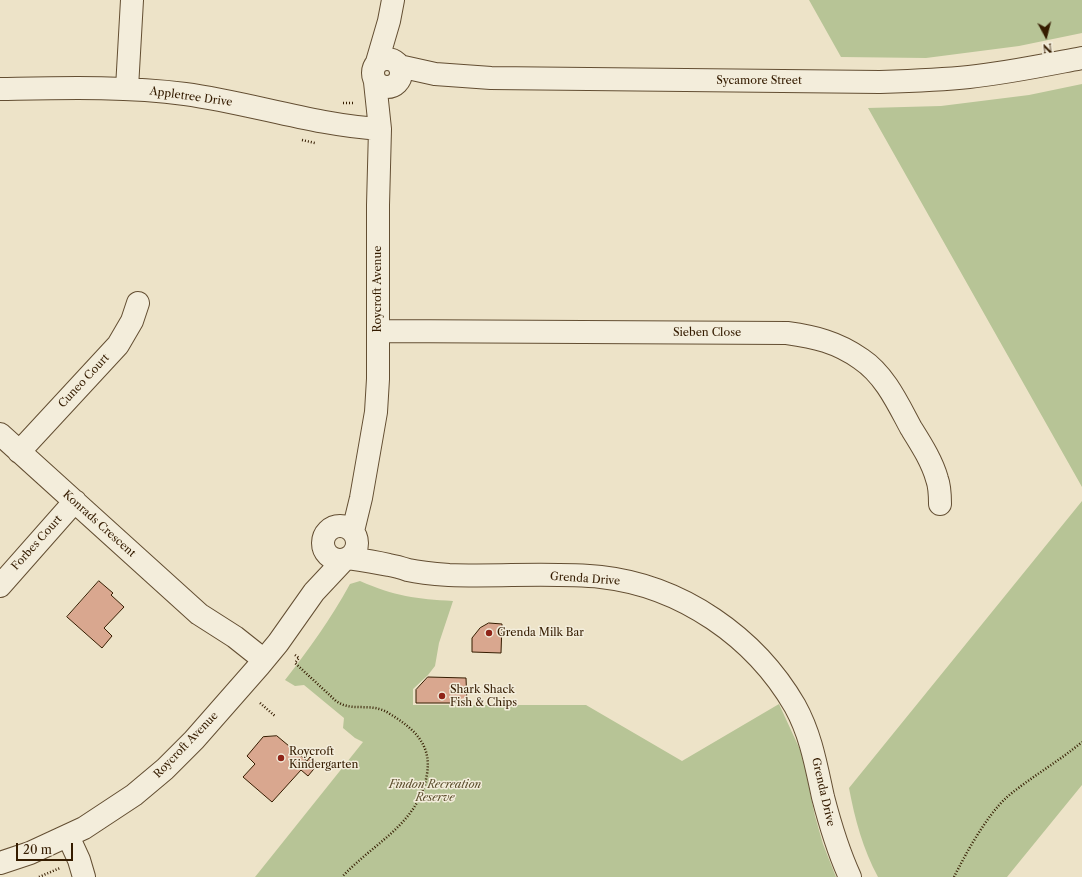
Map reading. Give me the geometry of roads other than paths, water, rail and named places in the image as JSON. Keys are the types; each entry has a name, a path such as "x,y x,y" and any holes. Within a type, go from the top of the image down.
{"street":[{"path":"127,88 132,0"},
{"name":"Roycroft Avenue","path":"0,864 30,853 62,838 111,811 134,795 165,769 194,740 278,642 346,548 361,498 376,412 378,380 378,205 380,129 391,73 389,21 392,0"},
{"name":"Sycamore Street","path":"391,73 491,78 880,82 927,81 1007,72 1082,58"},
{"name":"Appletree Drive","path":"0,89 127,88 185,94 230,102 304,119 354,127 380,129"},
{"name":"Cuneo Court","path":"19,452 118,345 127,332 138,303"},
{"name":"Sieben Close","path":"378,331 787,333 815,337 841,347 863,359 879,375 888,387 930,461 938,480 940,504"},
{"name":"Konrads Crescent","path":"0,434 199,614 220,643 258,666"},
{"name":"Roycroft Avenue","path":"346,548 323,540 328,530 345,508 369,449"},
{"name":"Forbes Court","path":"0,586 75,501"},
{"name":"Grenda Drive","path":"346,548 390,565 430,573 458,575 576,576 628,582 672,596 696,608 721,624 745,644 766,667 795,706 812,747 833,832 850,877"},
{"path":"62,838 79,860 77,873"}],"place":[{"name":"Grenda Milk Bar","path":"489,633"},
{"name":"Shark Shack Fish & Chips","path":"442,696"},
{"name":"Roycroft Kindergarten","path":"281,758"}],"park label":[{"name":"Findon Recreation Reserve","path":"435,791"}]}
